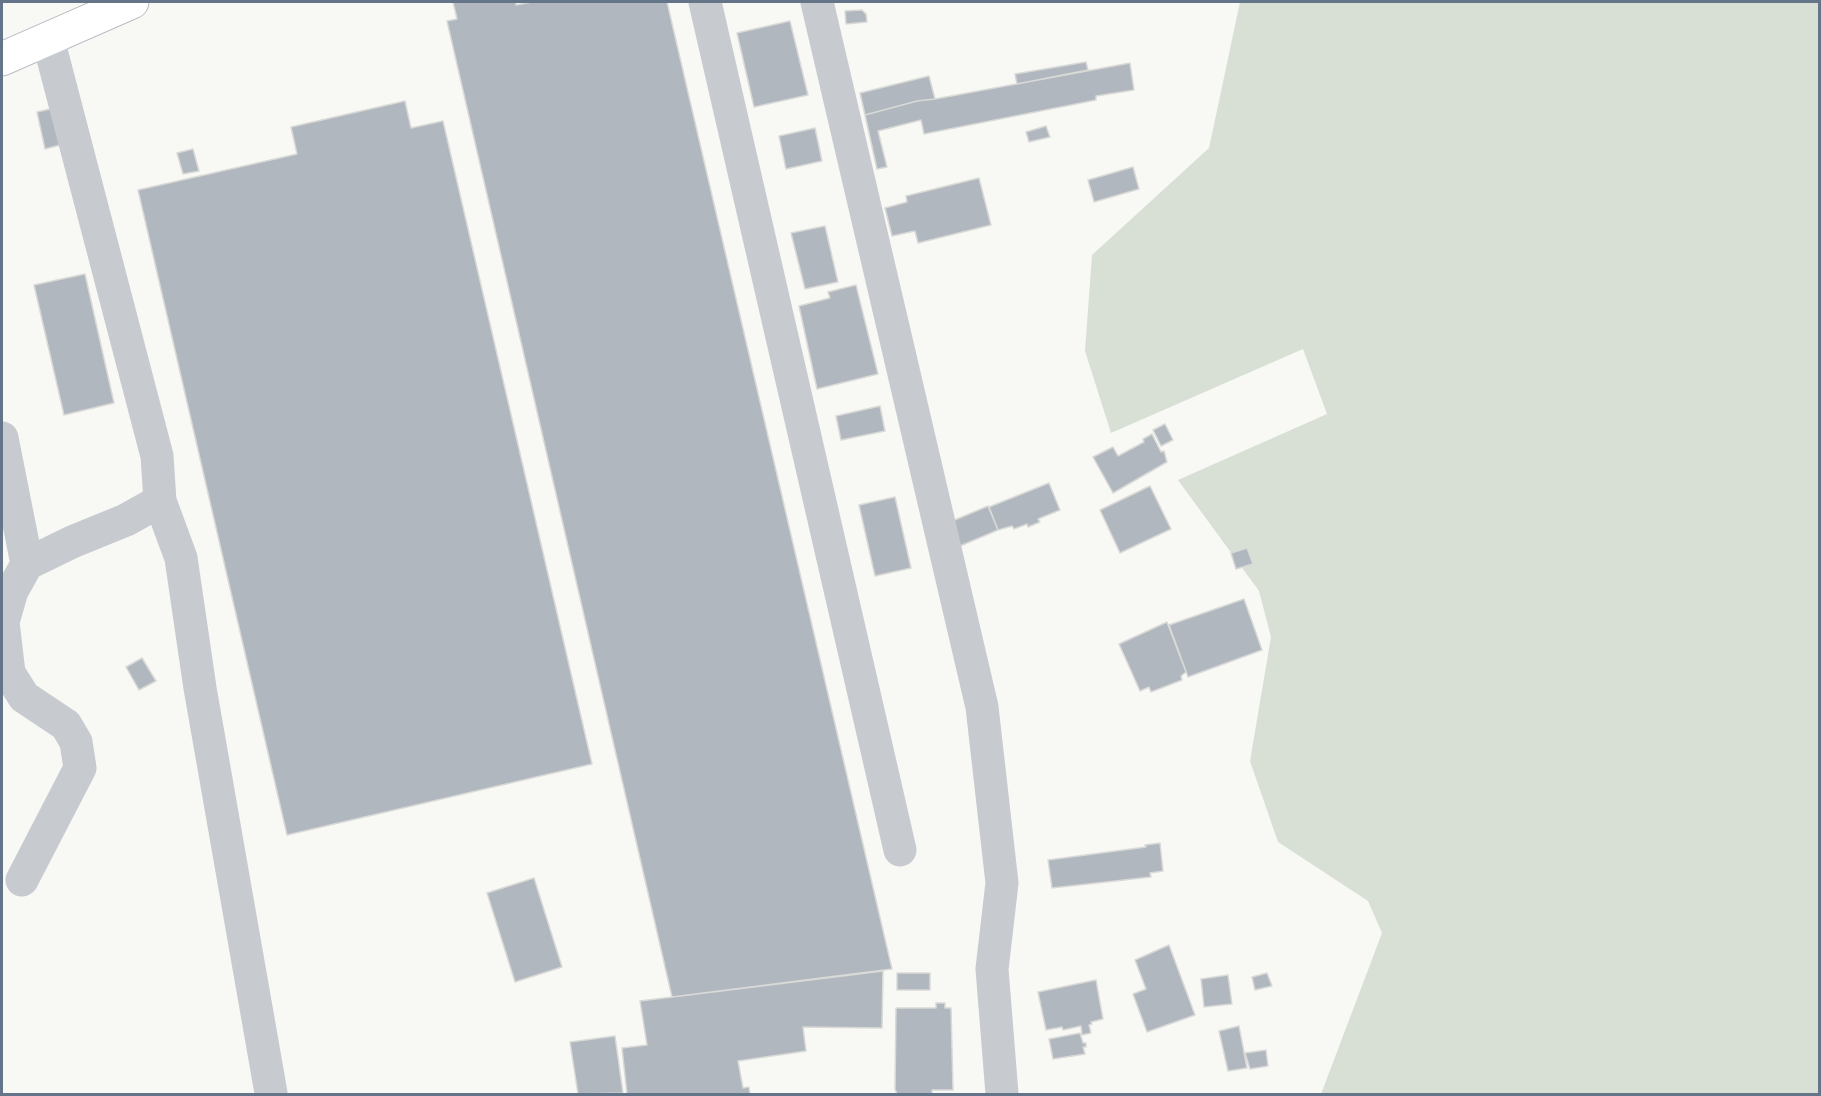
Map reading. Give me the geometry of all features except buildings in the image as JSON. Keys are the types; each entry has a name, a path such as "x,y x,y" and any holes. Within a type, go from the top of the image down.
{"main road":[{"path":"2,59 132,2"}],"lane":[{"path":"705,2 900,850"},
{"path":"817,2 982,707 1002,883 992,969 1002,1095"},
{"path":"48,39 157,456 160,501 181,558 202,699 271,1093"},
{"path":"2,438 27,564"},
{"path":"22,880 80,768 76,742 66,725 24,697 9,673 3,622 12,591 27,564 72,542 126,520 160,501"}],"shaded area":[{"path":"1240,2 1819,2 1819,1094 1321,1094 1382,933 1368,901 1278,842 1250,761 1271,637 1259,591 1178,480 1327,414 1303,349 1111,433 1085,351 1092,255 1209,148"}]}
